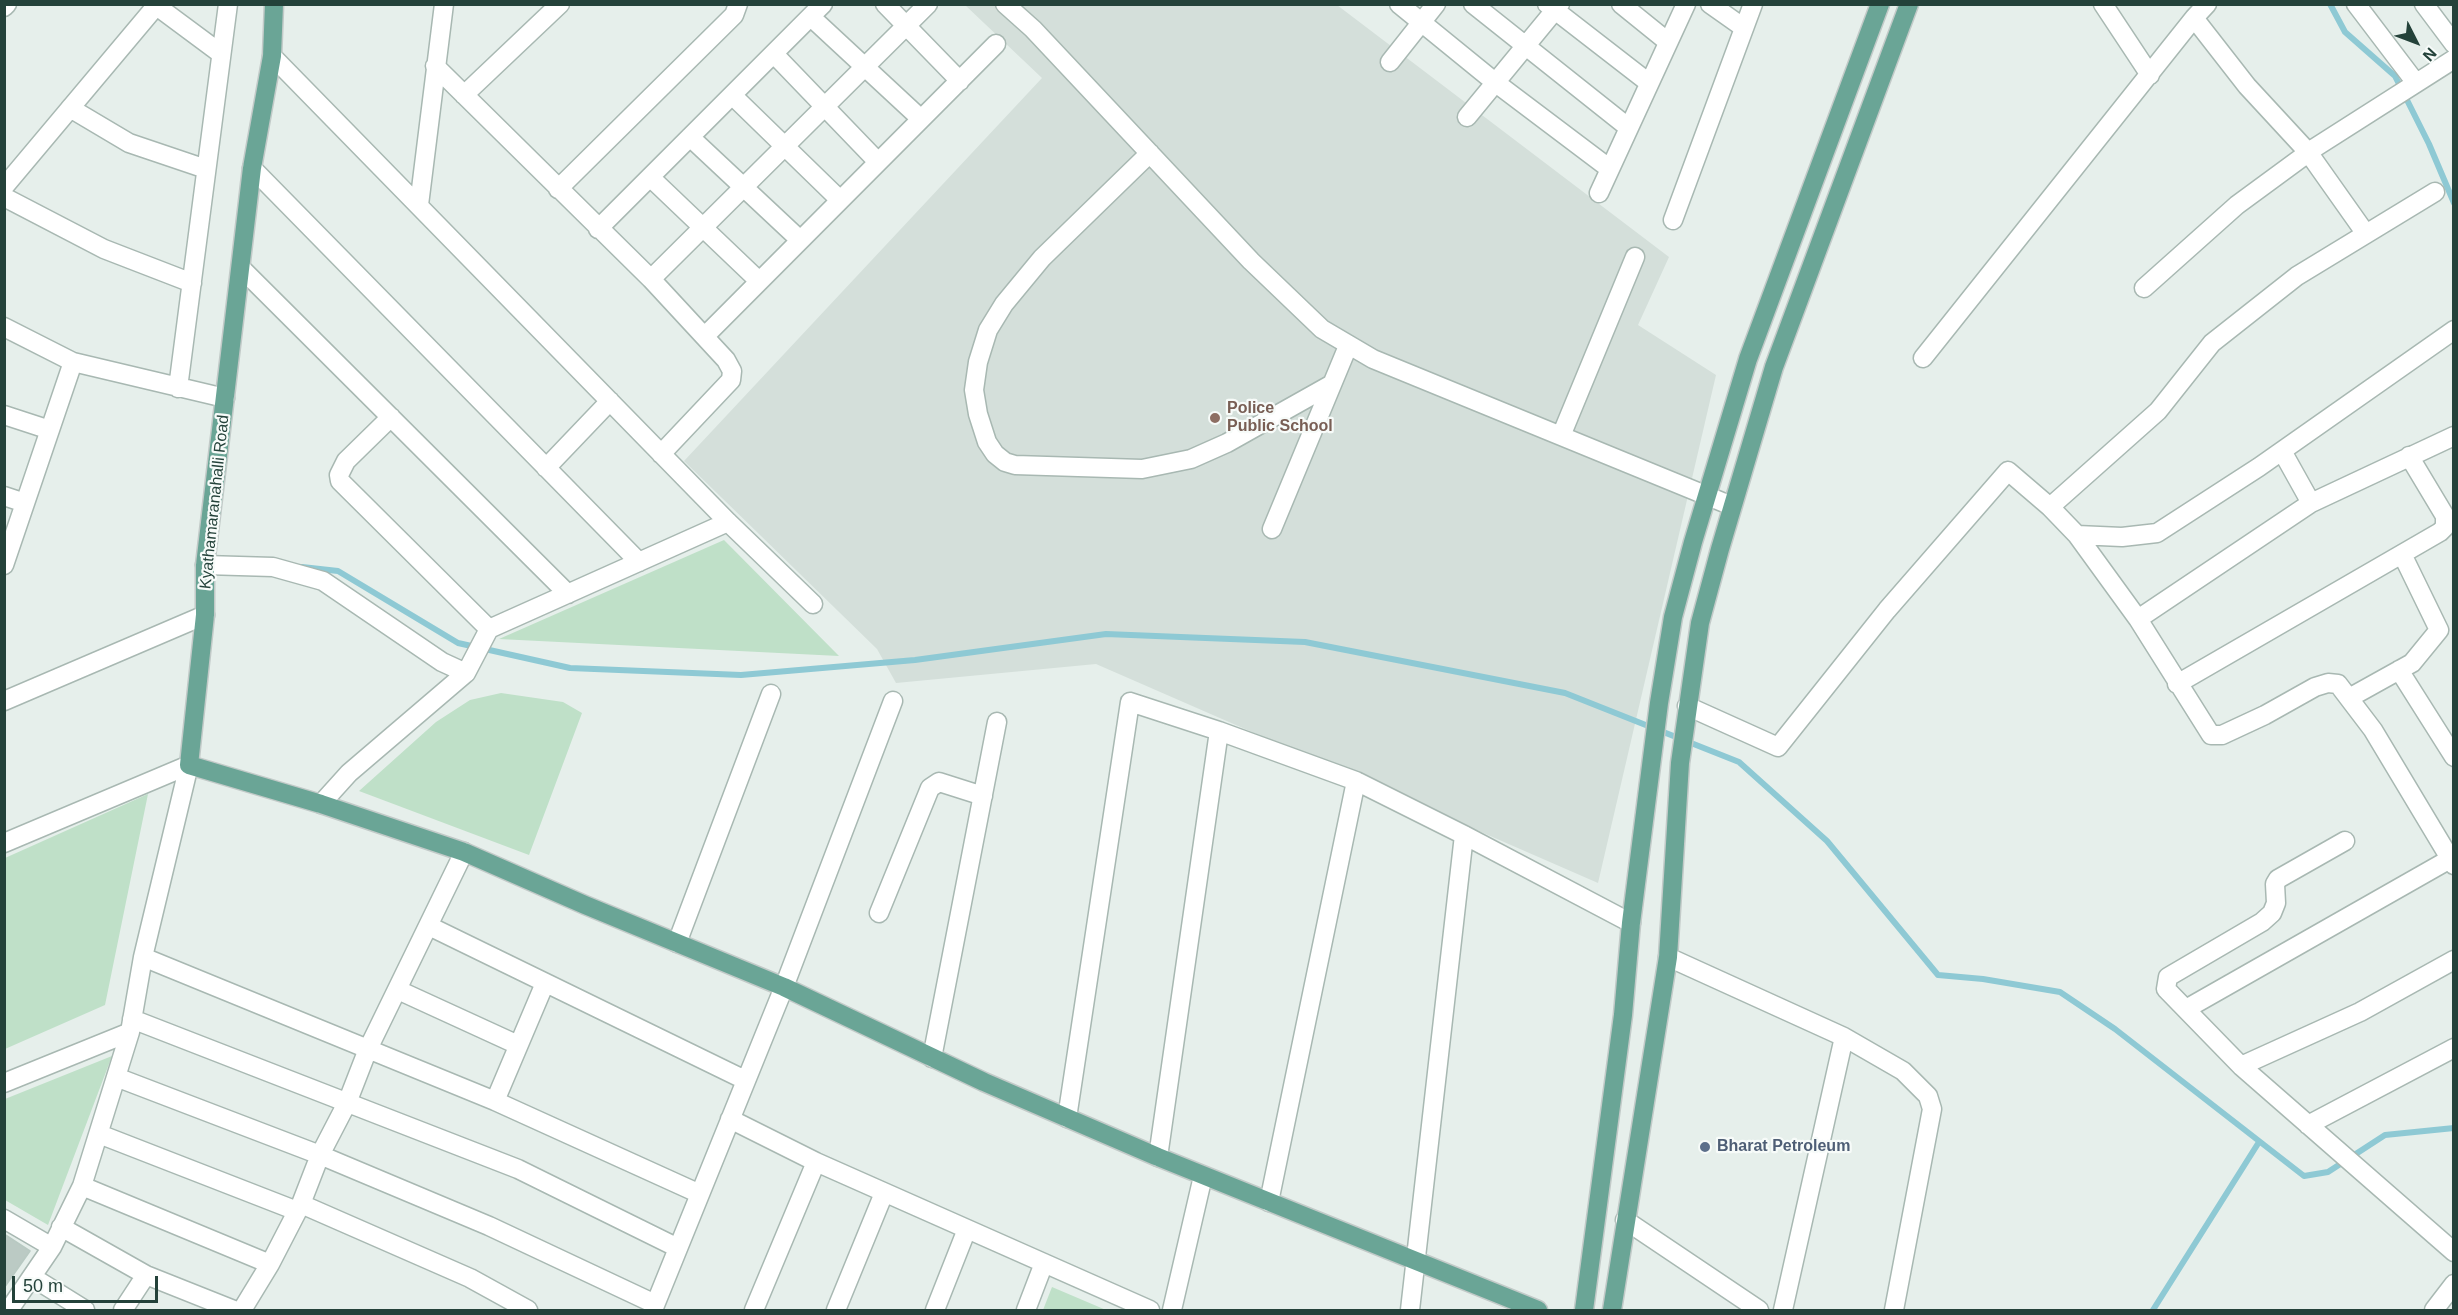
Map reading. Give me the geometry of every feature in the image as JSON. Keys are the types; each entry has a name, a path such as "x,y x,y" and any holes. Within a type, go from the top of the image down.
{"main road":[{"name":"Kyathamaranahalli Road","path":"189,765 206,615 205,566 252,168 272,56 274,4"},
{"path":"1584,1311 1623,1015 1631,923 1659,703 1673,617 1748,359 1880,4"},
{"path":"1612,1311 1668,957 1680,763 1700,623 1774,367 1909,4"},
{"path":"189,765 321,804 464,852 784,987 932,1058 1158,1157 1538,1311"}],"street":[{"path":"178,388 228,4"},
{"path":"419,205 444,4"},
{"path":"464,95 560,4"},
{"path":"558,189 734,15 738,4"},
{"path":"885,4 960,81"},
{"path":"651,279 928,4"},
{"path":"1399,4 1496,83 1610,169"},
{"path":"1390,62 1436,4"},
{"path":"1473,4 1629,128"},
{"path":"1621,4 1668,42"},
{"path":"1599,193 1686,4"},
{"path":"1710,4 1744,28"},
{"path":"1673,220 1753,4"},
{"path":"2103,4 2150,75"},
{"path":"2356,4 2414,84"},
{"path":"2424,4 2454,44"},
{"path":"4,187 155,5 220,53"},
{"path":"1012,7 1251,261 1322,329 1373,359 1732,506"},
{"path":"1467,117 1525,47 1554,7 1650,83"},
{"path":"1923,358 2202,8 2247,86 2308,152 2366,234"},
{"path":"598,229 817,10 866,66 921,119"},
{"path":"705,336 996,44"},
{"path":"774,54 878,162"},
{"path":"272,56 728,522 813,604"},
{"path":"2144,288 2237,205 2308,152 2454,59"},
{"path":"435,66 651,279 726,360 732,371 731,380 661,454"},
{"path":"732,95 840,200"},
{"path":"70,108 129,143 206,169"},
{"path":"690,137 800,240"},
{"path":"1150,153 1042,258 1004,304 988,330 978,362 974,390 978,414 987,442 995,454 1005,462 1015,465 1142,469 1191,459 1227,443 1332,384"},
{"path":"252,168 639,562"},
{"path":"650,177 759,281"},
{"path":"2050,507 2158,411 2212,343 2297,276 2435,192"},
{"path":"4,197 104,249 192,283"},
{"path":"1561,436 1635,257"},
{"path":"241,268 568,594"},
{"path":"4,327 73,362 225,398"},
{"path":"2077,535 2122,537 2157,532 2282,451 2454,330"},
{"path":"1272,529 1348,346"},
{"path":"4,565 73,362"},
{"path":"546,468 610,401"},
{"path":"4,415 50,430"},
{"path":"391,417 345,460 339,475 340,481 483,640"},
{"path":"2138,620 2311,503 2454,436"},
{"path":"2282,451 2311,503"},
{"path":"2177,684 2440,532 2446,521 2445,516 2409,456"},
{"path":"1687,706 1778,747 1887,610 2008,471 2050,507 2077,535 2138,620 2211,735 2222,735 2265,715 2315,687 2328,683 2338,684 2373,730 2452,862 2186,1009"},
{"path":"4,496 25,503"},
{"path":"321,804 349,773 466,673 483,640 568,594 728,522"},
{"path":"2349,699 2412,663 2439,630 2402,554"},
{"path":"205,566 273,567 323,581 442,662 466,673"},
{"path":"4,701 206,615"},
{"path":"2400,670 2454,757"},
{"path":"677,943 771,693"},
{"path":"116,1077 320,1155 489,1226 654,1308 784,987 893,701"},
{"path":"1067,1118 1130,702 1219,731 1356,782 1464,835 1631,923"},
{"path":"932,1058 997,722"},
{"path":"1158,1157 1219,731"},
{"path":"4,843 189,765"},
{"name":"Kyathamaranahalli Road","path":"9,1311 52,1247 82,1186 131,1025 143,957 189,765"},
{"path":"879,913 930,788 939,782 982,796"},
{"path":"1269,1202 1356,782"},
{"path":"1410,1311 1464,835"},
{"path":"2345,842 2278,879 2274,889 2276,903 2272,913 2262,922 2168,977 2166,989 2241,1066 2454,1252"},
{"path":"242,1311 299,1208 320,1155 347,1103 368,1049 464,852"},
{"path":"429,926 745,1080"},
{"path":"143,957 495,1101 700,1194"},
{"path":"1668,957 1844,1037 1911,1078 1929,1096 1932,1109 1894,1311"},
{"path":"2241,1066 2360,1012 2454,960"},
{"path":"495,1101 545,983"},
{"path":"398,990 518,1045"},
{"path":"4,1083 131,1025 347,1103 518,1169 678,1248"},
{"path":"1783,1311 1844,1037"},
{"path":"2308,1125 2378,1086 2454,1048"},
{"path":"730,1119 816,1162 1150,1311"},
{"path":"99,1134 299,1208 470,1278 528,1311"},
{"path":"754,1311 816,1162"},
{"path":"1172,1311 1203,1176"},
{"path":"82,1186 270,1264"},
{"path":"836,1311 884,1192"},
{"path":"4,1219 52,1247"},
{"path":"1625,1220 1759,1311"},
{"path":"61,1227 146,1275 234,1311"},
{"path":"935,1311 967,1229"},
{"path":"1026,1311 1044,1263"},
{"path":"123,1311 146,1275"},
{"path":"32,1277 85,1311"},
{"path":"2434,1311 2454,1284"}],"shaded area":[{"name":"Police Public School","path":"965,5 1337,5 1669,257 1638,325 1716,375 1598,883 1096,664 896,683 877,649 684,461 1042,78"}],"green space":[{"path":"724,540 839,656 499,639"},
{"path":"501,693 563,702 582,713 529,855 359,791 436,722 470,700"},
{"path":"148,794 105,1005 5,1049 5,858"},
{"path":"112,1056 48,1225 5,1200 5,1099"},
{"path":"1052,1287 1106,1310 1043,1310"}],"building":[{"path":"4,1234 30,1251 4,1288"}],"waterway":[{"path":"2330,4 2345,32 2395,76 2429,144 2454,203"},
{"path":"302,567 338,571 458,643 570,668 741,675 915,660 1106,634 1305,642 1565,693 1739,762 1827,841 1938,975 1983,979 2060,992 2115,1029 2304,1176 2328,1172 2385,1135 2454,1128"},
{"path":"2153,1310 2259,1142"}],"place":[{"name":"Police Public School","path":"1215,418"},
{"name":"Bharat Petroleum","path":"1705,1147"}]}
